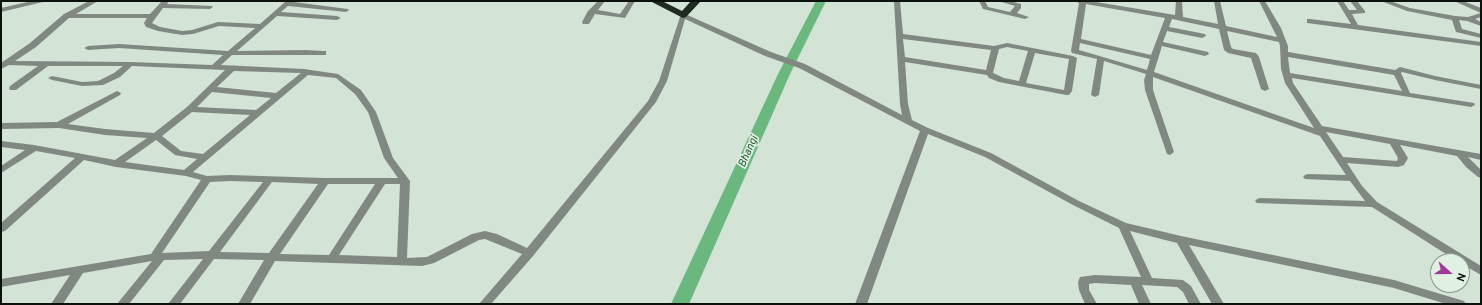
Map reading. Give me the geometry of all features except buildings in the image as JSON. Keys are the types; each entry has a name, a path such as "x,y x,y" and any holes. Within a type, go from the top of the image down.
{"highway":[{"path":"655,1 683,15 696,1"}],"street":[{"path":"1,10 41,1"},
{"path":"4,65 33,45 67,16 95,1"},
{"path":"586,22 592,12 602,1"},
{"path":"592,12 622,16 632,1"},
{"path":"897,1 904,104 908,121"},
{"path":"982,1 985,8 1025,17"},
{"path":"1002,1 1019,5 1012,14"},
{"path":"901,59 989,73 996,78 1066,93 1074,55 1081,1 1121,5 1281,40"},
{"path":"1179,1 1179,18"},
{"path":"1217,1 1221,27 1228,50 1253,55 1255,57 1265,90"},
{"path":"1262,1 1281,40 1285,54 1286,75 1293,91 1341,160 1351,178 1374,204 1481,271"},
{"path":"1340,1 1356,27"},
{"path":"1347,12 1363,12 1353,1"},
{"path":"1384,1 1409,10 1468,19 1481,24"},
{"path":"1456,1 1481,11"},
{"path":"210,7 164,3 152,16 148,23 149,25 176,33 189,33 218,24 262,26"},
{"path":"214,67 289,3 346,10"},
{"path":"276,14 337,18"},
{"path":"1468,19 1481,14"},
{"path":"485,304 529,253 652,102 663,81 683,15 742,43 794,63 822,76 925,130 988,155 1076,203 1123,226 1181,240 1394,284 1460,304"},
{"path":"67,16 152,16"},
{"path":"1169,16 1159,42 1148,80 1149,90 1170,152"},
{"path":"1455,18 1459,30 1481,36"},
{"path":"1310,21 1481,44"},
{"path":"1165,28 1202,36"},
{"path":"900,36 995,48 998,46 1007,45 1032,50 1101,58 1321,131 1393,141 1481,157"},
{"path":"1076,40 1154,58"},
{"path":"1159,42 1205,54"},
{"path":"88,48 119,46 230,53 323,53"},
{"path":"989,73 995,48"},
{"path":"1022,84 1032,50"},
{"path":"1285,54 1398,73"},
{"path":"1095,95 1101,58"},
{"path":"13,88 44,64"},
{"path":"4,65 130,64 297,70 338,76 358,92 372,112 389,158 405,181 402,262"},
{"path":"52,78 82,84 100,83 117,75 130,64"},
{"path":"116,164 156,136 190,109 232,68"},
{"path":"1398,73 1399,69 1403,69 1481,87"},
{"path":"186,173 306,72"},
{"path":"1398,73 1407,94"},
{"path":"1286,75 1471,105"},
{"path":"210,89 279,96"},
{"path":"60,125 117,93"},
{"path":"190,109 258,113"},
{"path":"1,126 60,125 105,132 156,136 166,142 178,153 204,158"},
{"path":"862,304 925,130"},
{"path":"1341,160 1401,163 1403,158 1393,141"},
{"path":"1,144 34,148 116,164 186,173 207,179 405,181"},
{"path":"1,170 34,148"},
{"path":"1460,153 1469,165 1481,175"},
{"path":"1,229 81,158"},
{"path":"1308,177 1351,178"},
{"path":"123,304 157,257 207,179"},
{"path":"174,304 270,179"},
{"path":"244,304 271,258 325,181"},
{"path":"330,260 382,181"},
{"path":"1260,201 1374,204"},
{"path":"1123,226 1148,280"},
{"path":"1,283 157,257 212,255 422,262 430,260 476,237 485,235 529,253"},
{"path":"1181,240 1218,304"},
{"path":"57,304 80,269"},
{"path":"1091,304 1084,290 1084,280 1095,279 1148,280 1179,283 1187,289 1195,304"},
{"path":"1134,280 1145,304"}],"waterway":[{"name":"Bhangi","path":"680,304 784,74 821,1"}]}
